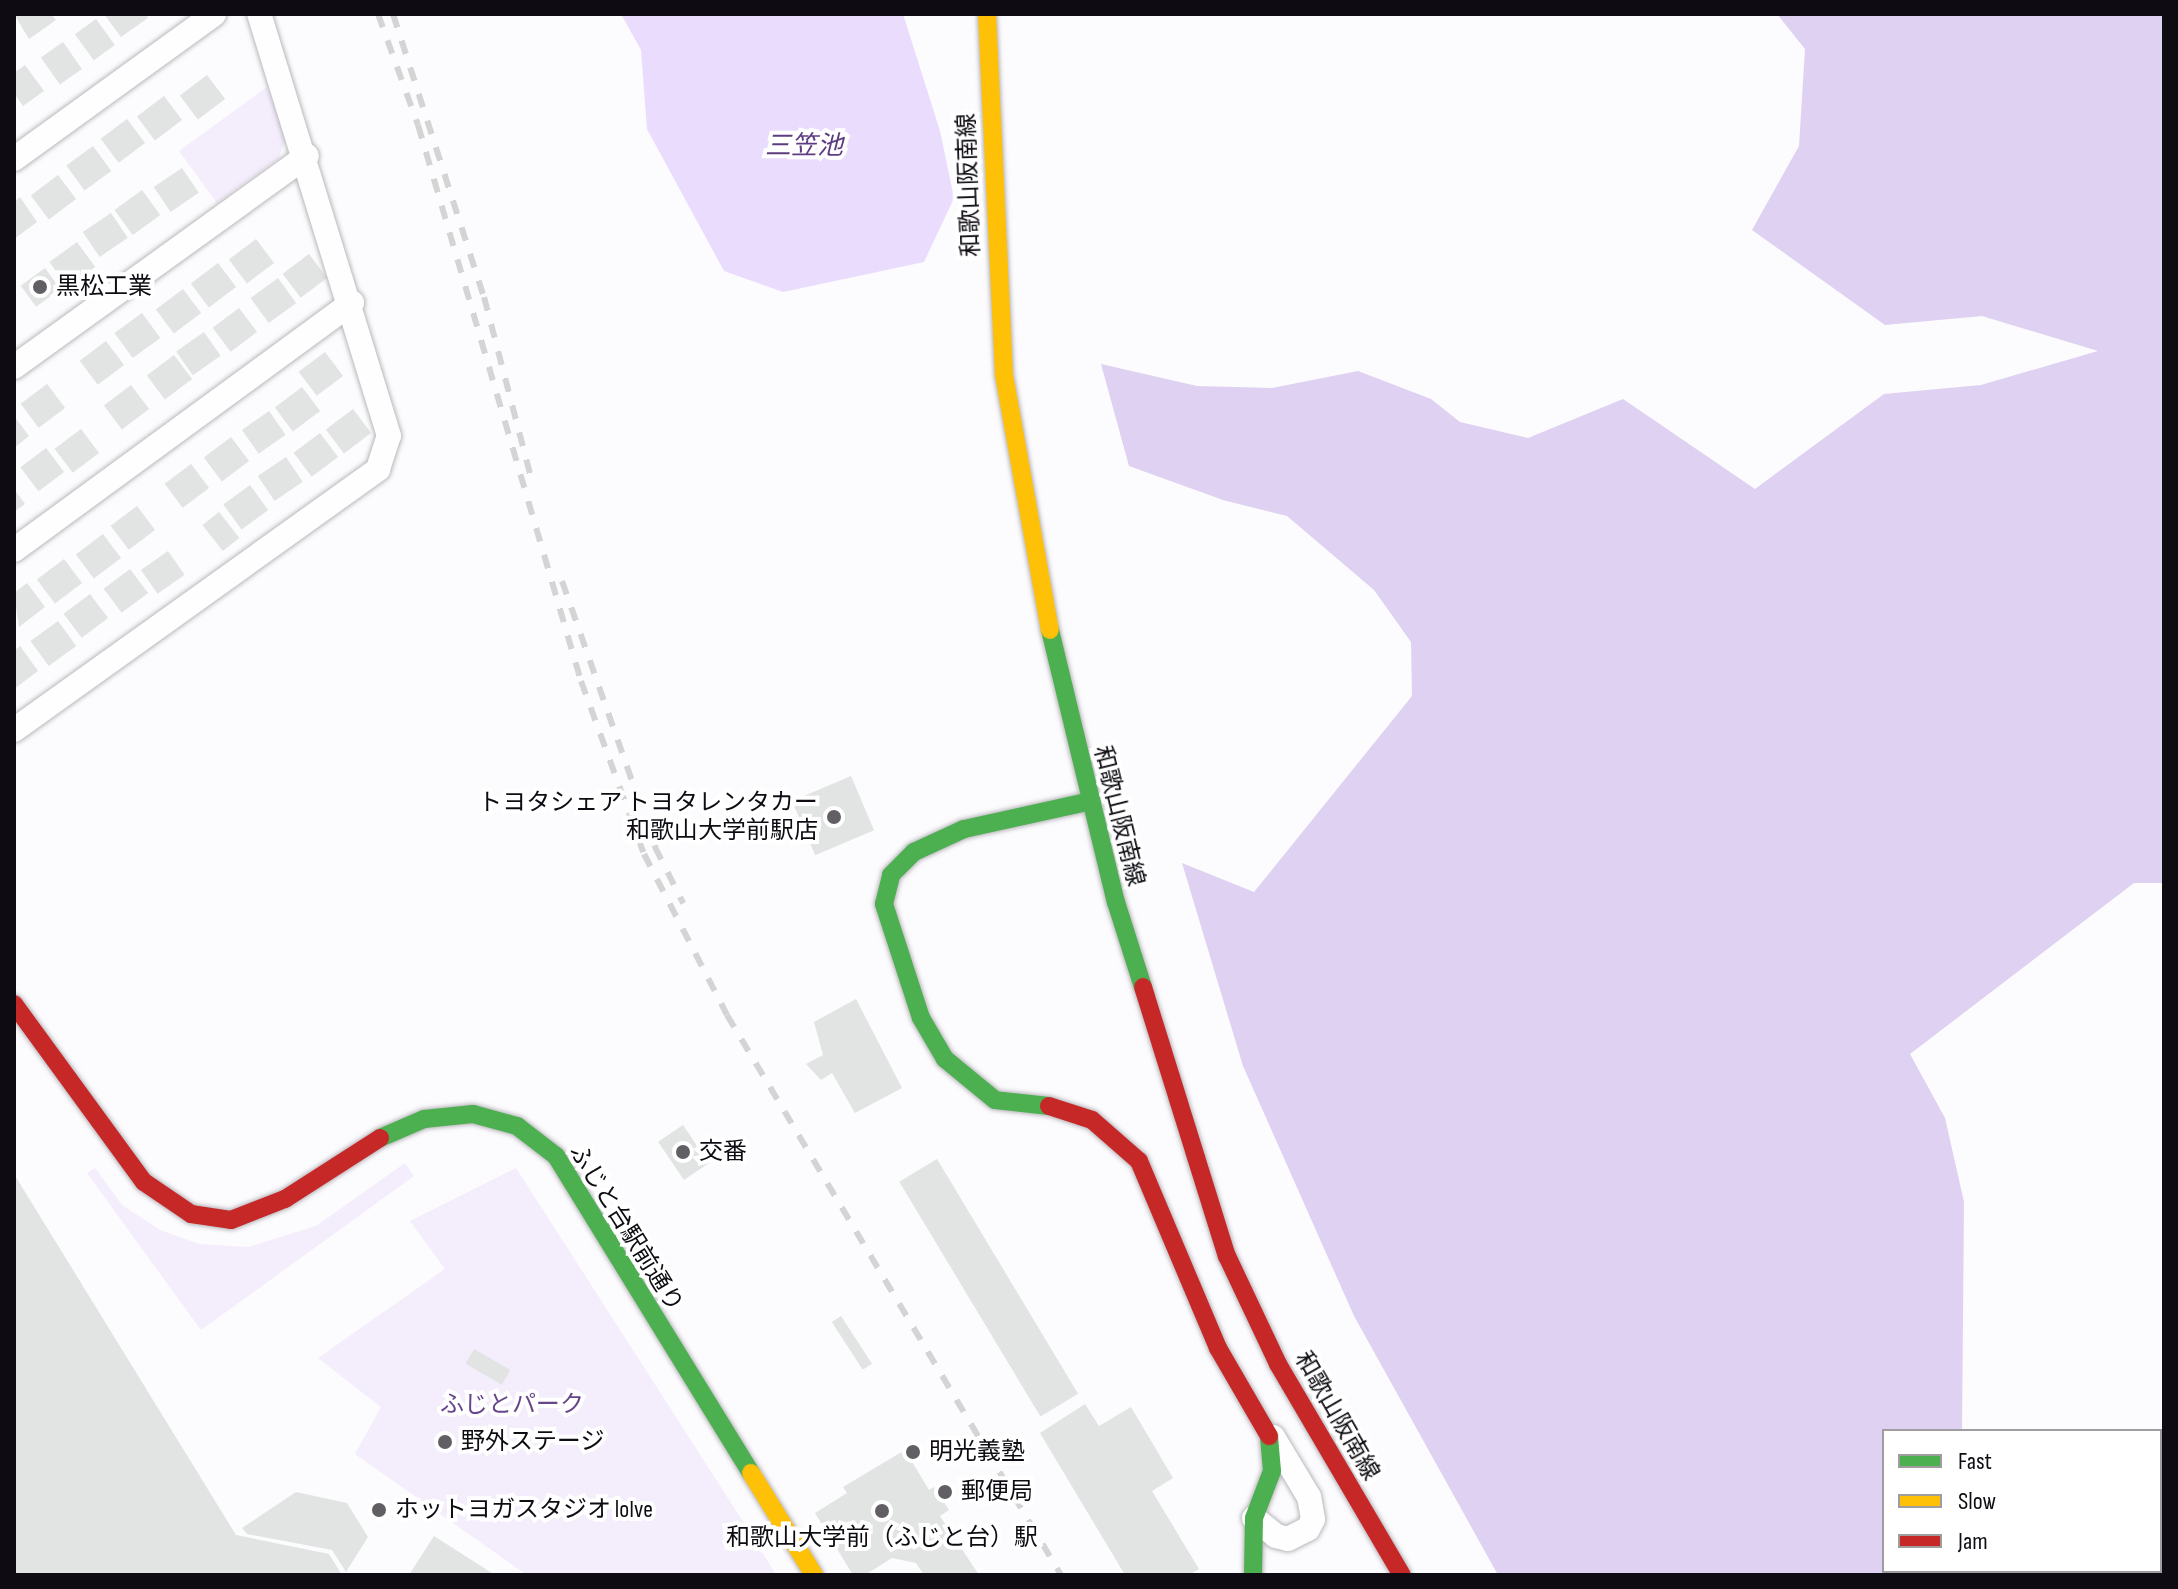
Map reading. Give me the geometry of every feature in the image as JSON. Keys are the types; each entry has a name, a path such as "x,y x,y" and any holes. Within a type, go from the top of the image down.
{"street":[{"path":"14,159 214,14"},
{"path":"14,730 378,469 389,436 307,156 259,14"},
{"name":"和歌山阪南線","path":"987,14 1004,375 1044,604 1091,801 1175,1105 1227,1256 1278,1364 1402,1575"},
{"path":"14,367 307,156"},
{"path":"14,550 352,303"},
{"path":"1091,801 964,829 914,852 891,875 884,904 887,924 921,1018 945,1059 969,1083 995,1100 1063,1107 1092,1120 1139,1161 1218,1348 1309,1497 1313,1519 1308,1529 1288,1539 1276,1536 1254,1518"},
{"name":"ふじと台駅前通り","path":"14,1004 144,1182 191,1214 231,1220 285,1199 376,1140 424,1119 473,1114 517,1126 556,1156 814,1575"},
{"path":"1253,1575 1254,1518 1272,1471 1269,1432"}],"green space":[{"path":"267,87 286,139 278,159 217,203 179,151"},
{"path":"405,1163 414,1176 201,1330 87,1173 95,1168 122,1205 160,1230 199,1244 248,1247 316,1226"},
{"name":"ふじとパーク","path":"516,1168 776,1575 527,1575 355,1454 381,1407 318,1358 445,1269 410,1221"}],"shaded area":[{"path":"1777,14 2164,14 2164,883 2134,883 1910,1054 1945,1118 1964,1202 1962,1429 1882,1429 1882,1573 1985,1575 1498,1575 1354,1316 1243,1066 1182,863 1254,892 1412,696 1411,642 1374,590 1287,516 1223,500 1129,466 1101,364 1197,386 1272,388 1358,371 1431,399 1460,422 1528,438 1623,399 1755,489 1884,394 1981,385 2098,351 1982,316 1885,325 1752,230 1799,146 1805,49"}],"water":[{"name":"三笠池","path":"621,14 903,14 940,131 954,198 924,262 783,292 724,271 647,129 641,50"}],"building":[{"path":"14,14 51,14 56,20 29,39"},
{"path":"104,14 146,14 148,18 121,37"},
{"path":"96,19 115,45 94,60 75,34"},
{"path":"63,42 82,69 60,85 41,57"},
{"path":"25,65 44,91 23,106 14,93 14,73"},
{"path":"207,75 225,99 198,119 180,95"},
{"path":"164,96 182,120 155,140 137,116"},
{"path":"127,119 145,143 119,163 101,139"},
{"path":"93,146 111,171 85,190 66,165"},
{"path":"182,168 199,193 171,212 154,187"},
{"path":"58,175 76,199 49,219 31,195"},
{"path":"142,190 160,215 133,235 114,210"},
{"path":"20,197 37,222 14,239 14,202"},
{"path":"111,213 128,238 100,257 83,232"},
{"path":"256,239 274,263 247,283 229,259"},
{"path":"77,242 95,267 68,287 49,262"},
{"path":"309,254 327,278 301,298 283,274"},
{"path":"218,263 236,287 209,307 191,283"},
{"name":"黒松工業","path":"45,268 60,289 36,307 21,286"},
{"path":"278,278 296,303 269,323 250,298"},
{"path":"183,289 201,313 174,333 156,309"},
{"path":"239,308 257,332 231,352 213,328"},
{"path":"142,313 160,338 133,358 114,333"},
{"path":"204,332 221,356 193,375 176,352"},
{"path":"106,341 124,365 98,385 80,361"},
{"path":"325,352 343,376 317,396 299,372"},
{"path":"174,355 192,379 165,399 147,375"},
{"path":"47,384 65,408 39,428 21,404"},
{"path":"131,385 149,409 122,429 104,405"},
{"path":"302,387 320,411 293,431 275,407"},
{"path":"353,409 371,433 344,453 326,429"},
{"path":"269,411 286,435 259,454 242,430"},
{"path":"14,416 29,436 14,448"},
{"path":"81,429 99,453 73,473 55,449"},
{"path":"320,433 338,457 312,477 294,453"},
{"path":"231,437 249,461 222,481 204,457"},
{"path":"46,448 64,472 38,491 20,467"},
{"path":"286,457 303,482 275,501 258,476"},
{"path":"191,464 209,488 183,508 165,484"},
{"path":"250,485 268,510 242,529 223,504"},
{"path":"14,489 25,504 14,512"},
{"path":"137,506 155,530 129,550 111,526"},
{"path":"219,512 239,538 223,551 202,525"},
{"path":"103,534 121,558 94,578 76,554"},
{"path":"168,551 185,575 158,594 141,570"},
{"path":"64,559 82,583 55,603 37,579"},
{"path":"130,569 148,593 122,613 104,589"},
{"path":"27,583 45,607 19,627 14,593"},
{"path":"90,594 108,618 82,638 64,614"},
{"path":"58,621 76,646 49,666 30,641"},
{"path":"20,646 38,671 14,689 14,651"},
{"name":"トヨタシェア トヨタレンタカー 和歌山大学前駅店","path":"851,776 874,830 815,855 792,801"},
{"path":"856,999 902,1088 855,1113 832,1073 821,1080 806,1064 823,1055 814,1022"},
{"name":"交番","path":"683,1125 709,1163 684,1180 658,1142"},
{"path":"937,1159 1078,1394 1040,1417 899,1182"},
{"path":"14,1174 236,1535 329,1554 342,1575 14,1575"},
{"path":"841,1316 872,1364 863,1370 832,1322"},
{"path":"474,1349 510,1370 502,1385 466,1364"},
{"path":"1085,1404 1099,1426 1131,1407 1173,1478 1152,1491 1199,1569 1189,1575 1125,1575 1040,1433"},
{"name":"和歌山大学前（ふじと台）駅","path":"905,1450 929,1490 934,1487 949,1510 940,1516 979,1575 924,1575 916,1563 892,1558 865,1575 853,1575 815,1513 847,1493 843,1487"},
{"path":"296,1492 347,1503 368,1537 346,1572 332,1550 247,1534 242,1528"},
{"path":"434,1536 495,1575 409,1575"}],"railway":[{"path":"378,14 418,125 581,681 644,854 727,1015 1061,1575"},
{"path":"393,14 484,297 533,485"},
{"path":"562,581 655,847 683,903"}],"traffic: fast":[{"path":"1050,630 1116,902 1143,987"},
{"path":"1049,1106 995,1100 945,1059 921,1018 884,904 891,875 914,852 964,829 1091,801"},
{"path":"380,1138 424,1119 473,1114 517,1126 556,1156 751,1473"},
{"path":"1253,1575 1254,1518 1272,1471 1269,1436"}],"traffic: slow":[{"path":"987,14 1004,375 1050,630"},
{"path":"751,1473 814,1575"}],"traffic: jam":[{"path":"1143,987 1227,1256 1278,1364 1402,1575"},
{"path":"14,1004 144,1182 191,1214 231,1220 285,1199 380,1138"},
{"path":"1049,1106 1092,1120 1139,1161 1218,1348 1269,1436"}],"place":[{"name":"黒松工業","path":"40,287"},
{"name":"トヨタシェア トヨタレンタカー 和歌山大学前駅店","path":"834,817"},
{"name":"交番","path":"683,1152"},
{"name":"野外ステージ","path":"445,1442"},
{"name":"明光義塾","path":"913,1452"},
{"name":"郵便局","path":"945,1492"},
{"name":"ホットヨガスタジオ loIve","path":"379,1510"},
{"name":"和歌山大学前（ふじと台）駅","path":"882,1511"}]}
